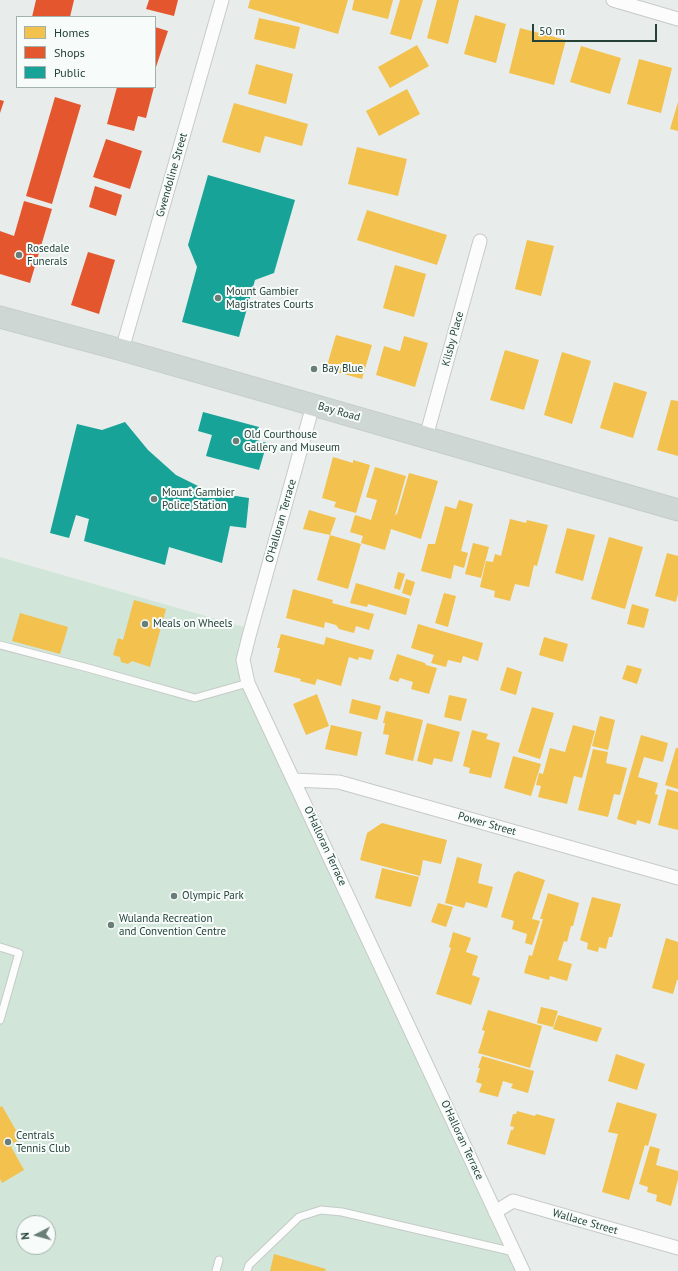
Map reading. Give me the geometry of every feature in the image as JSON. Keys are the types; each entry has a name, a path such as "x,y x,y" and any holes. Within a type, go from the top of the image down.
{"main road":[{"name":"Bay Road","path":"0,317 122,350 678,510"}],"street":[{"name":"Gwendoline Street","path":"122,350 222,0"},
{"path":"612,0 678,19"},
{"name":"Kilsby Place","path":"426,437 480,242"},
{"name":"O'Halloran Terrace","path":"313,405 243,660 248,682 261,713 294,780 522,1271"},
{"name":"Power Street","path":"294,780 339,782 678,878"},
{"name":"Wallace Street","path":"495,1212 513,1201 678,1248"}],"lane":[{"path":"0,645 195,698 248,682"},
{"path":"0,947 20,952 0,1020"},
{"path":"247,1271 248,1264 298,1217 321,1210 342,1212 514,1252"},
{"path":"216,1271 219,1260"}],"green space":[{"name":"Olympic Park","path":"0,557 251,629 243,660 523,1271 0,1271"}],"building: Homes":[{"path":"250,0 348,0 338,34 248,8"},
{"path":"354,0 393,0 388,19 352,10"},
{"path":"400,0 423,0 411,40 390,34"},
{"path":"437,0 459,0 448,44 427,38"},
{"path":"475,15 506,24 496,63 464,54"},
{"path":"259,18 300,27 295,49 254,39"},
{"path":"520,28 566,40 554,85 509,73"},
{"path":"417,45 429,66 390,88 378,67"},
{"path":"581,46 621,58 610,94 570,82"},
{"path":"639,59 672,68 661,113 627,104"},
{"path":"256,64 293,74 286,104 248,94"},
{"path":"407,89 420,114 379,136 366,111"},
{"path":"678,102 678,131 670,129"},
{"path":"234,103 308,124 302,146 265,136 260,153 222,142"},
{"path":"357,147 407,159 398,196 348,184"},
{"path":"367,210 447,235 437,265 357,240"},
{"path":"527,240 554,246 541,296 515,289"},
{"path":"395,265 426,274 414,317 383,308"},
{"path":"336,335 372,345 362,379 326,369"},
{"path":"404,336 428,343 415,387 376,375 384,346 400,351"},
{"path":"505,350 539,360 524,410 490,400"},
{"path":"562,352 591,361 572,424 544,415"},
{"path":"614,382 647,392 633,438 600,428"},
{"path":"671,400 678,401 678,456 657,450"},
{"path":"333,457 353,463 353,460 370,465 356,513 334,507 336,502 322,498"},
{"path":"375,467 406,476 395,515 397,514 409,473 438,481 421,539 391,529 385,550 361,543 363,536 350,532 355,515 371,520 377,500 366,497"},
{"path":"459,500 473,504 461,551 468,553 464,568 454,565 451,579 421,571 428,544 435,544 445,506 456,509"},
{"path":"309,510 336,518 330,535 303,529"},
{"path":"510,519 526,523 527,520 548,525 537,566 534,565 529,587 515,584 510,601 494,597 495,591 480,587 486,561 493,562 495,554 501,556"},
{"path":"567,528 595,535 583,581 555,573"},
{"path":"330,535 361,544 348,589 317,580"},
{"path":"609,537 643,547 625,609 591,599"},
{"path":"473,543 489,547 481,578 465,574"},
{"path":"667,553 678,556 678,594 676,602 655,596"},
{"path":"398,572 405,574 400,590 394,588"},
{"path":"406,579 415,582 411,596 402,593"},
{"path":"356,583 410,599 406,615 368,604 367,607 350,603"},
{"path":"293,589 333,600 332,603 374,614 369,630 356,626 354,633 339,629 336,625 325,622 324,628 286,618"},
{"path":"444,593 456,596 448,627 435,623"},
{"name":"Meals on Wheels","path":"134,600 166,609 150,667 132,661 128,664 121,662 120,657 113,655 118,638 123,640"},
{"path":"632,604 649,609 644,628 627,624"},
{"path":"20,613 68,627 60,654 12,641"},
{"path":"418,624 483,643 478,661 463,656 461,663 448,660 446,667 431,663 434,655 411,648"},
{"path":"281,634 324,645 326,637 374,650 371,660 359,657 358,660 349,657 341,686 317,679 315,685 300,681 301,679 274,672 280,648 277,648"},
{"path":"544,637 568,644 563,662 539,655"},
{"path":"397,654 437,668 429,694 411,689 413,682 400,678 398,682 389,679"},
{"path":"627,665 642,669 637,684 622,679"},
{"path":"507,667 522,672 516,695 500,690"},
{"path":"317,694 329,726 306,735 293,704"},
{"path":"449,695 467,699 461,721 444,717"},
{"path":"352,699 381,706 377,720 349,713"},
{"path":"532,707 554,713 540,759 518,752"},
{"path":"386,711 423,720 413,761 385,754 389,735 383,734 385,723 383,723"},
{"path":"600,716 615,720 608,750 592,746"},
{"path":"427,723 460,732 452,762 434,758 432,765 417,761"},
{"path":"331,725 362,732 357,756 325,749"},
{"path":"573,725 595,731 582,778 574,776 567,804 538,797 541,786 536,785 539,773 543,774 550,748 565,752"},
{"path":"472,730 488,734 486,739 500,743 491,778 469,773 470,768 463,766"},
{"path":"641,735 668,743 663,762 644,757 638,777 658,783 655,794 658,795 650,824 637,820 636,825 617,819"},
{"path":"676,748 678,748 678,789 665,785"},
{"path":"593,749 608,752 606,763 627,768 620,795 614,794 608,817 578,810"},
{"path":"513,756 541,764 531,796 504,788"},
{"path":"667,789 678,792 678,830 658,825"},
{"path":"382,823 447,840 441,864 423,860 420,876 360,860 367,833"},
{"path":"457,857 482,864 478,883 493,887 487,908 466,902 464,908 445,903"},
{"path":"382,868 419,877 411,907 375,898"},
{"path":"518,871 545,880 532,919 540,921 532,945 525,943 527,934 512,929 514,921 501,917 514,874"},
{"path":"548,893 579,903 573,926 571,926 567,942 564,941 558,960 572,964 567,981 550,976 549,980 524,973 529,955 532,956 543,919 540,919"},
{"path":"592,897 621,904 612,937 609,937 606,949 599,947 598,952 587,949 588,943 580,940"},
{"path":"438,903 453,907 446,927 431,922"},
{"path":"453,932 471,938 466,952 478,956 472,975 480,978 471,1005 436,994 451,948 449,947"},
{"path":"666,938 678,942 678,980 673,994 652,988"},
{"path":"541,1007 558,1011 553,1027 537,1023"},
{"path":"488,1010 542,1026 530,1068 478,1053 485,1031 482,1030"},
{"path":"558,1015 602,1028 597,1042 553,1029"},
{"path":"616,1054 645,1064 637,1090 608,1081"},
{"path":"482,1056 534,1071 528,1093 511,1088 513,1084 503,1081 498,1097 479,1092 482,1084 476,1082"},
{"path":"617,1102 657,1114 648,1146 645,1145 629,1200 602,1192 618,1134 608,1132"},
{"name":"Centrals Tennis Club","path":"2,1106 21,1139 10,1145 24,1170 2,1183 0,1179 0,1107"},
{"path":"517,1111 555,1119 545,1155 507,1144 511,1130 513,1130 514,1127 510,1126 513,1114 516,1114"},
{"path":"650,1146 660,1149 656,1165 678,1171 678,1179 671,1206 656,1201 657,1195 647,1192 648,1187 639,1184"},
{"path":"274,1254 326,1269 325,1271 270,1271"}],"building: Shops":[{"path":"36,0 74,0 70,16 32,16"},
{"path":"149,0 178,0 174,16 146,9"},
{"path":"156,27 168,31 156,67"},
{"path":"117,88 154,88 146,118 138,116 134,131 107,124"},
{"path":"55,97 81,105 52,204 26,196"},
{"path":"0,100 4,101 0,113"},
{"path":"106,139 142,151 130,189 93,177"},
{"path":"95,186 122,195 116,216 89,207"},
{"name":"Rosedale Funerals","path":"24,201 52,209 30,283 0,274 0,231 14,236"},
{"path":"88,252 115,260 99,314 71,305"}],"building: Public":[{"path":"208,175 295,200 274,273 255,280 239,337 182,322 197,267 188,245"},
{"name":"Old Courthouse Gallery and Museum","path":"203,412 259,427 256,440 267,443 259,470 206,456 212,435 198,431"},
{"path":"125,422 148,450 176,475 210,492 249,498 246,528 230,526 222,563 169,547 165,565 84,541 89,519 76,515 69,538 50,533 77,424 102,430"}],"place":[{"name":"Rosedale Funerals","path":"19,255"},
{"name":"Mount Gambier Magistrates Courts","path":"218,298"},
{"name":"Bay Blue","path":"314,369"},
{"name":"Old Courthouse Gallery and Museum","path":"236,441"},
{"name":"Mount Gambier Police Station","path":"154,499"},
{"name":"Meals on Wheels","path":"145,624"},
{"name":"Olympic Park","path":"174,896"},
{"name":"Wulanda Recreation and Convention Centre","path":"111,925"},
{"name":"Centrals Tennis Club","path":"8,1142"}]}
